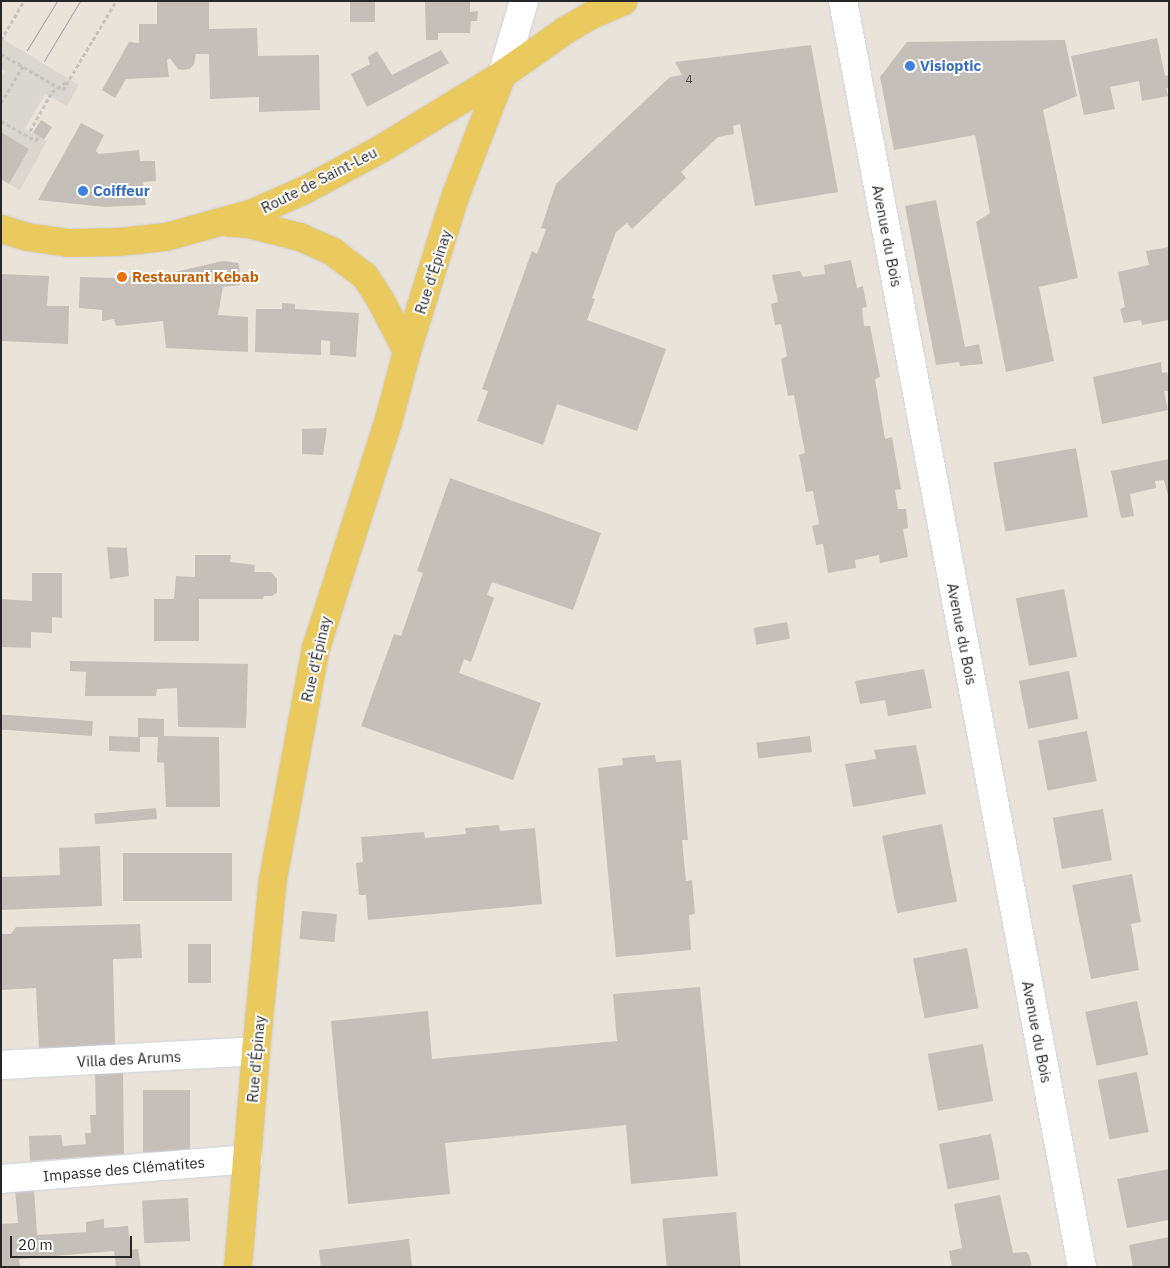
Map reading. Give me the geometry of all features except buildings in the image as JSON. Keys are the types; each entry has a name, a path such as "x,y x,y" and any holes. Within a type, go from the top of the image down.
{"main road":[{"name":"Route de Saint-Leu","path":"1,228 28,237 68,243 119,242 166,237 253,213 305,190 382,149 502,75 566,30 596,13 624,1"},
{"name":"Rue d'Épinay","path":"238,1267 256,1052 274,879 316,648 388,423 407,351 455,197 502,75"},
{"path":"221,222 270,229 300,237 333,252 364,276 380,300 407,351"}],"street":[{"path":"502,75 524,1"},
{"name":"Avenue du Bois","path":"842,1 1082,1267"},
{"name":"Villa des Arums","path":"1,1065 256,1052"},
{"name":"Impasse des Clématites","path":"1,1179 248,1159"}],"path":[{"path":"2,38 24,1"},
{"path":"1,54 63,90 116,1"},
{"path":"2,38 1,40 18,10"},
{"path":"30,131 52,92 66,83 88,47"},
{"path":"1,61 1,66"},
{"path":"1,103 23,66"},
{"path":"1,121 36,141 46,124"}],"shaded area":[{"path":"1,38 79,85 67,106 45,94 25,129 47,141 20,190 9,184 29,149 1,132 1,78 5,71 1,68"}],"tram line":[{"path":"27,50 57,1"},
{"path":"44,61 80,1"}],"place":[{"name":"Visioptic","path":"910,66"},
{"name":"Coiffeur","path":"83,191"},
{"name":"Restaurant Kebab","path":"122,277"}]}
